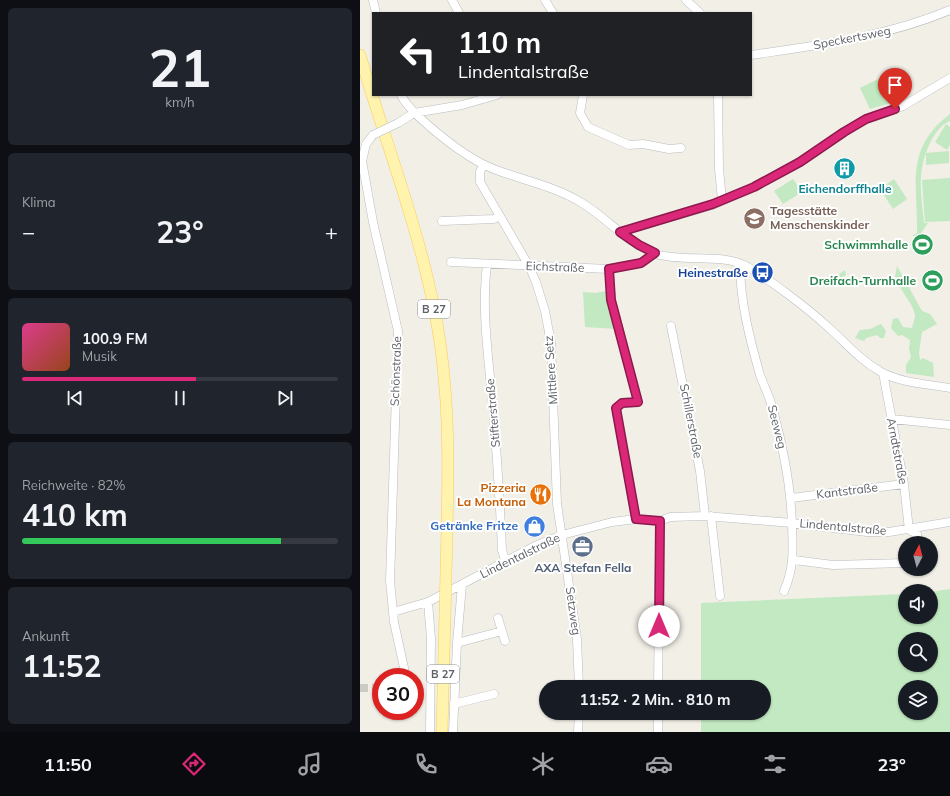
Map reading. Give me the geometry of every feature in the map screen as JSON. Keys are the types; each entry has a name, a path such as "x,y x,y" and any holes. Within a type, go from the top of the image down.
{"main road":[{"name":"B 27","path":"360,56 372,93"},
{"name":"B 27","path":"373,96 396,167 424,264 436,314 442,358 447,406 448,464 442,732"}],"street":[{"path":"373,0 376,12"},
{"path":"452,0 458,12"},
{"path":"545,0 552,12"},
{"path":"686,0 699,12"},
{"name":"Speckertsweg","path":"752,55 843,42 878,34 925,20 950,10"},
{"path":"620,232 713,204 754,187 800,162 860,122 903,106 950,78"},
{"path":"402,96 414,113 436,132 483,165 554,188 583,203 620,232 639,245 655,253 669,256 726,261 748,267 803,306 829,328 860,359 883,373 902,380 950,388"},
{"path":"414,113 462,105 493,96"},
{"path":"583,96 580,113 588,127 630,146 643,144 669,149 681,148"},
{"path":"718,96 719,169 722,200"},
{"name":"Schönstraße","path":"404,668 393,612 390,581 398,331 373,222 362,161 366,144 373,135 398,123 414,113"},
{"name":"Mittlere Setz","path":"483,165 480,172 480,182 528,266 536,282 545,311 551,343 556,486 562,535"},
{"path":"442,221 494,219 500,216"},
{"name":"Eichstraße","path":"450,262 488,265 609,269 641,263 655,253"},
{"name":"Seeweg","path":"740,264 745,311 760,375 770,399 780,436 791,498 794,560 790,577 784,591"},
{"name":"Stifterstraße","path":"488,265 485,281 486,324 498,475 502,550 505,560"},
{"path":"609,269 611,300 638,402 622,403 616,408 636,519"},
{"name":"Schillerstraße","path":"671,326 708,516"},
{"name":"Arndtstraße","path":"883,373 884,389 892,419 904,484 909,530"},
{"path":"892,419 950,425"},
{"name":"Kantstraße","path":"791,498 904,484"},
{"path":"708,516 720,596"},
{"name":"Lindentalstraße","path":"428,602 462,585 505,560 562,535 612,522 636,519 660,521 670,517 708,516 792,523 867,532 888,532 909,530 950,522"},
{"path":"658,680 660,521"},
{"path":"909,530 917,534 917,536"},
{"name":"Setzweg","path":"562,535 577,639 579,680"},
{"path":"794,560 833,565 898,563"},
{"path":"453,732 457,643 462,585"},
{"path":"393,612 428,602 431,639 430,732"},
{"path":"498,618 505,641"},
{"path":"457,643 502,631"},
{"path":"454,704 494,694"},
{"path":"578,732 579,720"},
{"path":"658,720 658,732"}],"green space":[{"path":"880,78 893,81 902,90 898,101 870,109 860,88"},
{"path":"950,114 950,121 937,132 926,152 921,172 921,182 924,223 928,223 919,236 912,236 917,233 916,183 920,154 926,140 935,127"},
{"path":"946,124 950,127 950,145 947,150 935,142"},
{"path":"949,151 949,163 926,165 926,153"},
{"path":"950,178 950,221 925,222 922,180"},
{"path":"793,179 802,192 783,204 774,191"},
{"path":"894,179 907,199 893,209 880,189"},
{"path":"897,266 922,311 930,314 937,324 922,332 919,353 920,360 923,358 933,363 934,377 906,373 906,365 911,357 909,348 910,340 902,335 898,336 891,328 893,319 898,318 903,327 912,328 915,317 912,305 900,287 898,278 895,277"},
{"path":"845,270 846,275 825,287 822,283 822,280 825,281 831,277 832,279"},
{"path":"607,291 617,329 585,327 583,292 595,293"},
{"path":"881,324 886,331 884,338 880,338 877,335 866,338 864,341 855,338 860,330 870,329"},
{"path":"950,589 950,732 701,732 701,720 771,720 771,680 701,680 701,603 898,594 898,624 938,624 938,591"}],"tunnel":[{"path":"360,688 372,688"}],"place":[{"name":"Eichendorffhalle","path":"845,168"},
{"name":"Tagesstätte Menschenskinder","path":"754,218"},
{"name":"Schwimmhalle","path":"923,245"},
{"name":"Heinestraße","path":"763,273"},
{"name":"Dreifach-Turnhalle","path":"932,281"},
{"name":"Pizzeria La Montana","path":"541,495"},
{"name":"Getränke Fritze","path":"534,526"},
{"name":"AXA Stefan Fella","path":"583,547"}],"route":[{"path":"659,626 660,521 636,519 616,408 622,403 638,402 611,300 609,269 641,263 655,253 639,245 620,232 713,204 754,187 800,162 866,119 895,109"}]}
